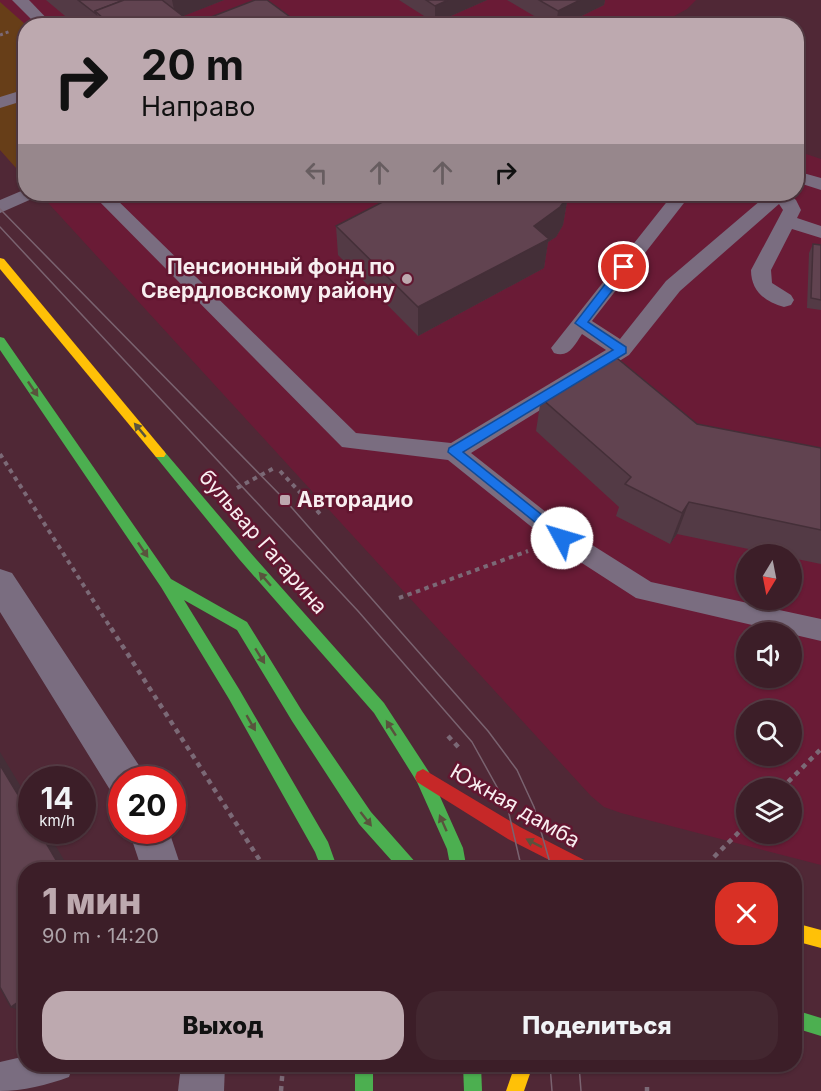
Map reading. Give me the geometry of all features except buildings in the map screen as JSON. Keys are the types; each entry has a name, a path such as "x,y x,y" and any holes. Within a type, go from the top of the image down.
{"main road":[{"name":"бульвар Гагарина","path":"0,262 244,555 379,708 423,777 455,848 458,862"},
{"path":"0,341 166,583 234,694 322,848 327,862"},
{"path":"166,583 242,626 365,818 404,862"},
{"name":"Южная дамба","path":"423,777 513,833 570,862"},
{"path":"802,934 821,939"},
{"path":"802,1021 821,1027"},
{"path":"363,1091 364,1072"},
{"path":"472,1072 473,1091"},
{"path":"515,1091 522,1072"}],"street":[{"path":"0,583 117,766"},
{"path":"153,844 159,862"},
{"path":"201,1091 202,1072"}],"lane":[{"path":"20,0 39,18"},
{"path":"0,104 18,97"},
{"path":"804,178 821,184"},
{"path":"0,207 18,199"},
{"path":"108,201 350,441 454,452 562,538 645,591 821,630"},
{"path":"561,348 676,201"},
{"path":"454,452 622,350 673,286 770,201"},
{"path":"784,300 764,290 760,279 761,270 792,210 786,201"},
{"path":"786,221 821,232"},
{"path":"580,323 622,350"},
{"path":"0,1078 26,1072"}],"path":[{"path":"0,453 261,862"},
{"path":"280,471 322,516"},
{"path":"399,598 562,538"},
{"path":"792,778 821,749"},
{"path":"714,857 736,835"},
{"path":"281,1091 282,1072"}],"shaded area":[{"path":"0,0 696,0 687,9 671,18 18,18 18,170 0,150"},
{"path":"0,2 18,18 18,170 0,150"},
{"path":"804,153 821,159 821,865 740,844 802,844 802,778 736,778 736,843 604,807 591,796 46,201 804,201"}],"tram line":[{"path":"0,209 285,500 488,731 517,770 534,807 550,862"},
{"path":"0,227 358,611 472,742 507,805 520,862"},
{"path":"551,1072 552,1091"},
{"path":"580,1072 581,1091"}],"traffic: fast":[{"path":"0,341 166,583 234,694 322,848 327,862"},
{"path":"160,454 244,555 379,708 423,777 455,848 458,862"},
{"path":"168,584 242,626 297,716 365,818 404,862"},
{"path":"802,1021 821,1027"},
{"path":"364,1072 364,1091"},
{"path":"472,1072 473,1091"}],"traffic: slow":[{"path":"0,262 160,454"},
{"path":"802,934 821,939"},
{"path":"515,1091 522,1072"}],"traffic: jam":[{"path":"423,777 514,833 570,862"}],"place":[{"name":"Пенсионный фонд по Свердловскому району","path":"407,279"},
{"name":"Авторадио","path":"285,500"}],"route":[{"path":"562,538 454,452 622,350 580,323 624,267"}]}
